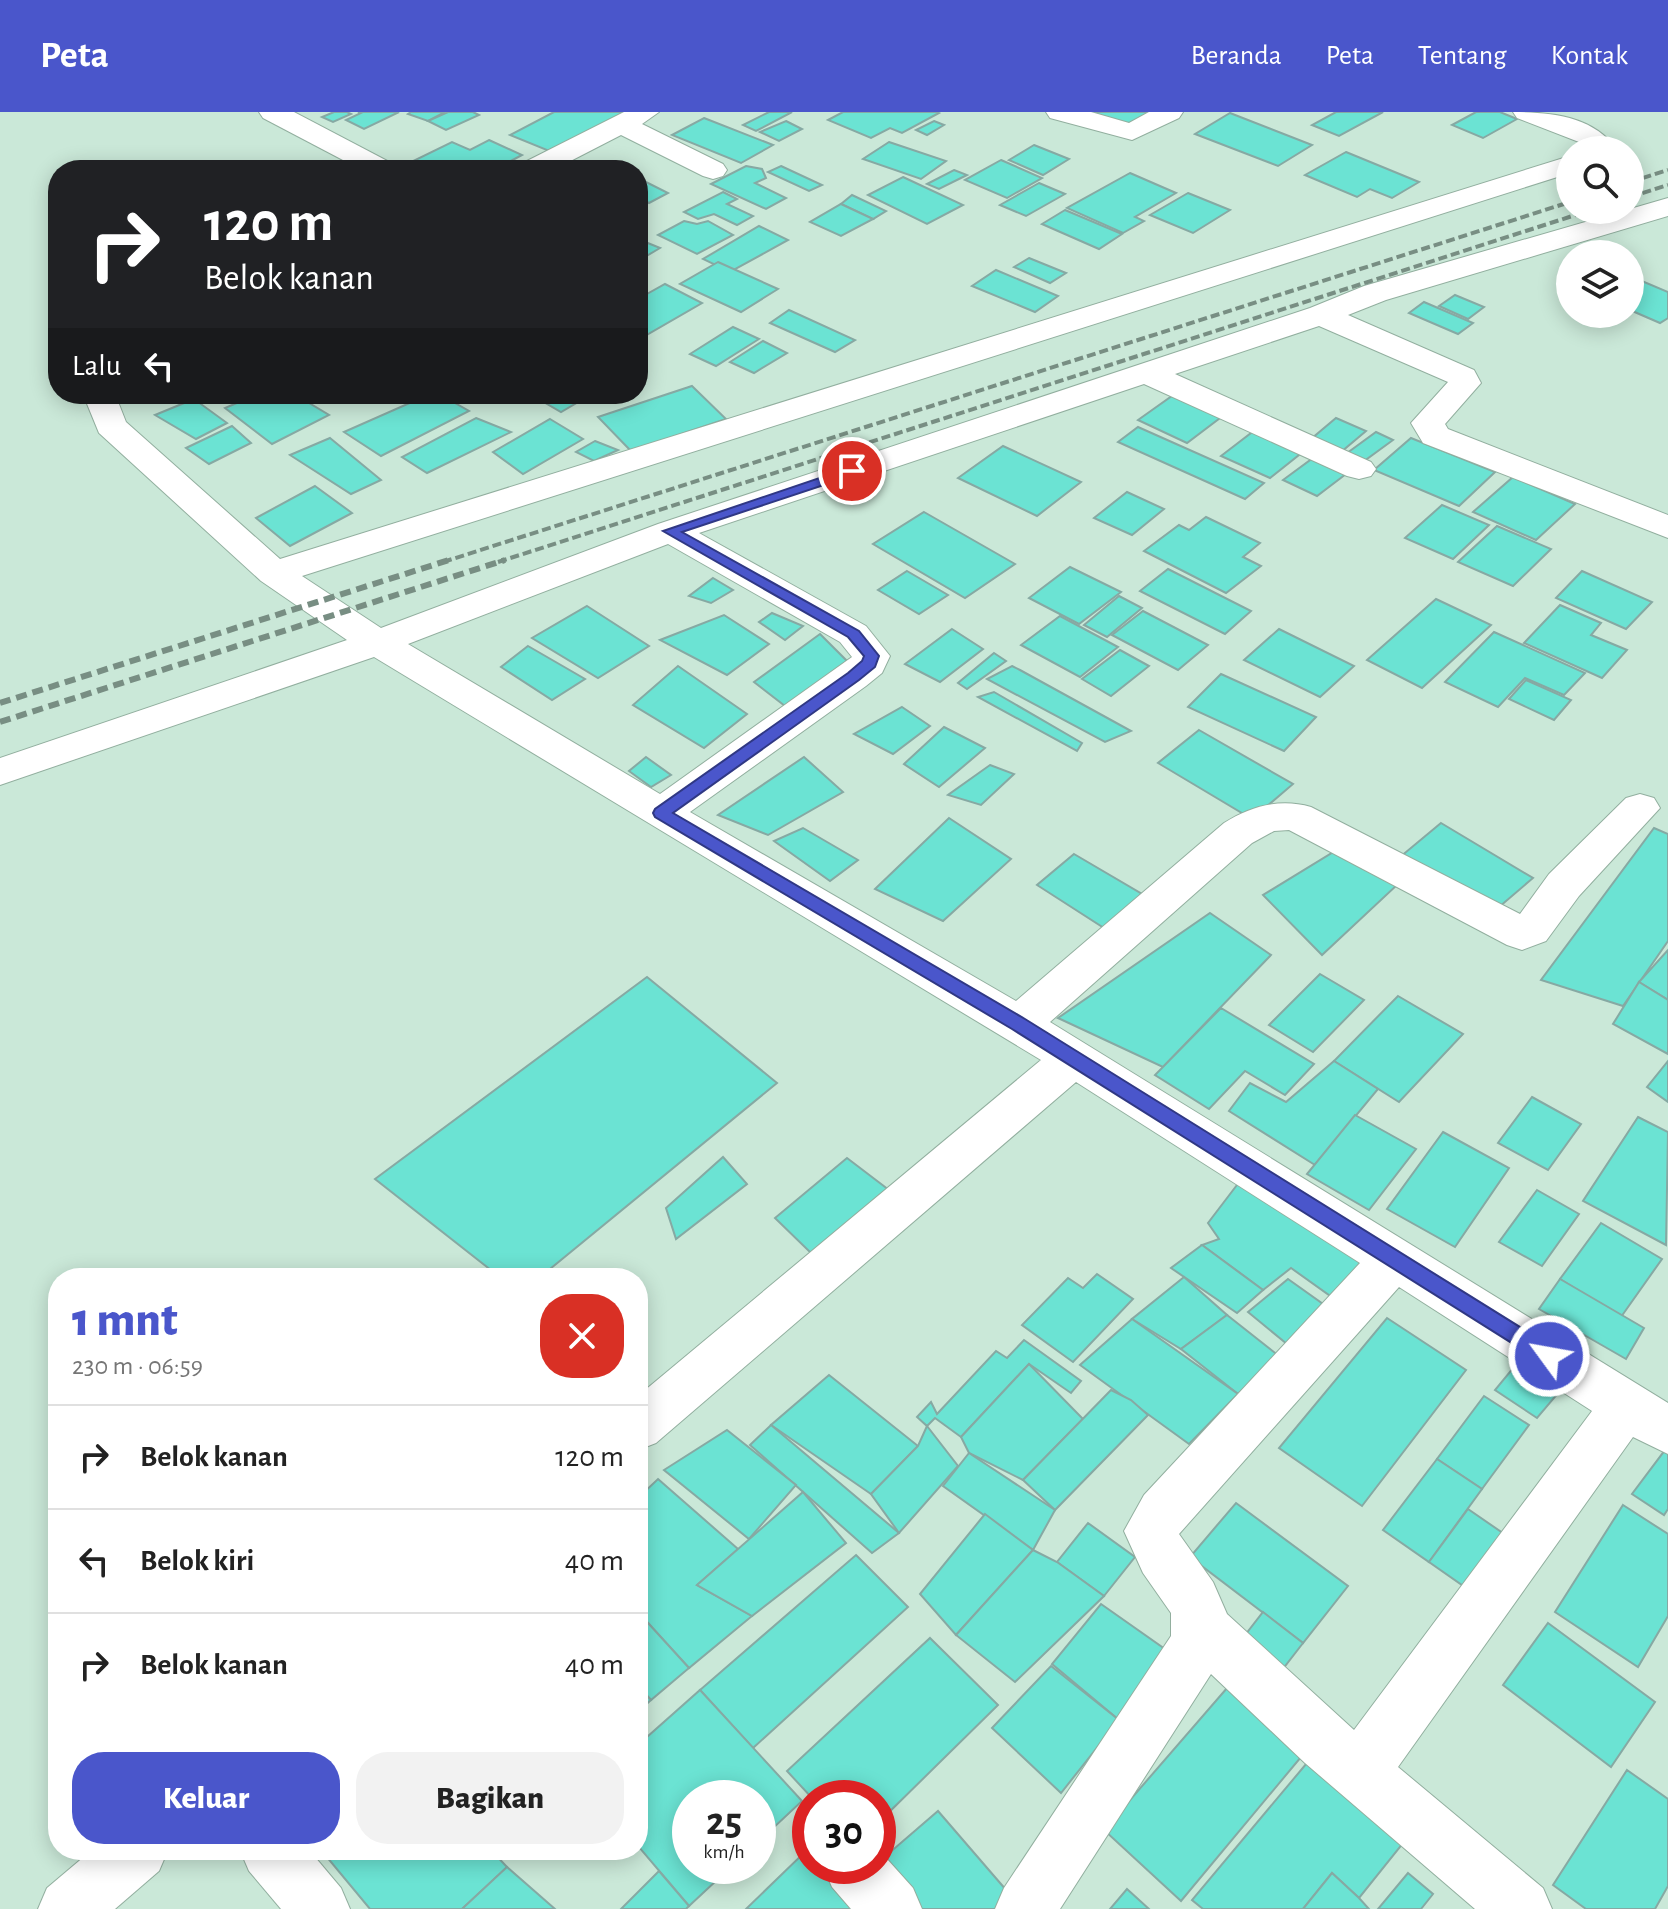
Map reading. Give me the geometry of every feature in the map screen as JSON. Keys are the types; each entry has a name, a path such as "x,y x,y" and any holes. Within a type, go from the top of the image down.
{"street":[{"path":"273,112 364,160"},
{"path":"1060,112 1132,132 1169,112"},
{"path":"1527,112 1589,136"},
{"path":"551,160 633,119 713,170"},
{"path":"274,573 1556,168"},
{"path":"0,772 379,642 670,531 1321,315 1375,293 1668,207"},
{"path":"1321,315 1463,377 1465,383 1428,423 1435,436 1668,527"},
{"path":"1144,372 1359,469"},
{"path":"103,404 111,426 274,573 332,615 1019,1024 1647,1418 1360,1771"},
{"path":"661,813 853,677 869,664 871,656 853,634 670,531"},
{"path":"1019,1024 1238,833 1259,819 1281,815 1297,817 1522,934 1531,930 1564,885 1640,808"},
{"path":"648,1419 1072,1059"},
{"path":"1025,1909 1194,1650 1201,1627 1195,1601 1154,1548 1151,1531 1163,1512 1395,1258"},
{"path":"1201,1627 1360,1771 1522,1909"},
{"path":"68,1909 126,1860"},
{"path":"278,1860 320,1909"},
{"path":"869,1884 892,1909"}],"building":[{"path":"334,112 351,114 333,122 322,117"},
{"path":"358,112 399,112 364,129 346,120 361,113"},
{"path":"445,112 428,121 408,114"},
{"path":"448,112 473,112 479,115 446,130 428,121"},
{"path":"554,112 638,112 559,155 510,135"},
{"path":"769,112 792,112 756,131 743,125"},
{"path":"843,112 939,113 902,133 890,128 871,138 828,120"},
{"path":"1088,112 1150,112 1130,126"},
{"path":"1336,112 1383,112 1339,136 1312,125"},
{"path":"1476,112 1500,112 1517,119 1483,138 1452,125"},
{"path":"1230,113 1312,145 1278,166 1195,134"},
{"path":"704,118 773,145 741,163 672,135"},
{"path":"786,121 802,129 779,141 760,132"},
{"path":"934,121 944,125 927,135 916,130"},
{"path":"489,140 522,155 513,160 415,160 452,142 470,150"},
{"path":"889,142 946,161 921,179 863,159"},
{"path":"1034,145 1069,159 1043,175 1009,160"},
{"path":"1346,152 1419,182 1392,198 1370,189 1357,197 1305,175"},
{"path":"1001,160 1042,178 1007,198 965,180"},
{"path":"746,166 762,169 766,178 755,183 786,198 766,209 711,184"},
{"path":"781,166 822,185 809,191 768,172"},
{"path":"954,170 967,175 939,189 927,184"},
{"path":"1130,173 1176,193 1135,217 1144,221 1123,233 1067,208"},
{"path":"903,177 963,205 927,224 868,195"},
{"path":"648,183 668,193 649,203"},
{"path":"1039,183 1065,194 1026,216 1000,205"},
{"path":"723,192 737,199 727,204 753,216 737,225 714,214 698,219 684,212"},
{"path":"1188,193 1230,210 1193,233 1150,215"},
{"path":"852,195 886,211 873,219 841,204"},
{"path":"841,204 873,219 841,236 810,222"},
{"path":"1065,210 1122,234 1099,249 1042,224"},
{"path":"684,221 697,224 708,221 733,235 697,254 658,235"},
{"path":"759,226 788,240 730,272 703,259"},
{"path":"648,243 660,248 648,255"},
{"path":"1029,258 1066,273 1050,283 1014,267"},
{"path":"718,262 778,289 741,312 680,284"},
{"path":"996,270 1058,296 1035,312 972,286"},
{"path":"1644,282 1668,292 1668,318 1660,323 1644,316"},
{"path":"665,284 702,303 648,334 648,293"},
{"path":"1455,295 1484,307 1468,319 1439,306"},
{"path":"1424,302 1473,323 1458,334 1409,313"},
{"path":"789,310 855,340 835,352 770,323"},
{"path":"733,327 759,339 716,366 690,354"},
{"path":"763,341 787,353 754,373 730,362"},
{"path":"692,386 726,419 631,451 598,417 637,404 648,404 648,401"},
{"path":"1179,391 1228,412 1187,443 1138,420"},
{"path":"182,404 201,404 227,423 196,439 155,415"},
{"path":"234,404 311,404 329,415 272,444 225,408"},
{"path":"407,404 457,404 469,411 381,456 344,432"},
{"path":"547,404 575,404 561,412"},
{"path":"476,418 511,432 427,473 402,457"},
{"path":"1336,418 1366,431 1341,452 1311,439"},
{"path":"550,419 583,439 523,474 493,452"},
{"path":"232,426 251,443 209,464 186,448"},
{"path":"1138,427 1264,483 1245,499 1118,442"},
{"path":"1255,430 1304,451 1270,478 1221,456"},
{"path":"1376,432 1393,440 1360,464 1343,456"},
{"path":"330,438 381,480 351,494 290,455"},
{"path":"1411,438 1495,472 1459,506 1374,470"},
{"path":"595,441 618,450 594,461 576,452"},
{"path":"1003,446 1081,482 1037,516 958,478"},
{"path":"1313,458 1346,474 1317,496 1283,480"},
{"path":"1513,477 1575,504 1536,540 1473,512"},
{"path":"315,486 352,513 290,546 256,518"},
{"path":"1127,492 1164,509 1132,535 1094,518"},
{"path":"1442,505 1489,525 1453,559 1405,538"},
{"path":"924,512 1015,564 965,598 873,544"},
{"path":"1206,517 1260,543 1243,557 1261,566 1226,593 1144,551 1179,525 1189,530"},
{"path":"1497,526 1551,549 1513,586 1458,562"},
{"path":"1070,567 1121,592 1079,624 1029,598"},
{"path":"1168,569 1251,611 1225,634 1140,591"},
{"path":"907,571 948,595 919,614 878,590"},
{"path":"1582,571 1652,602 1626,629 1556,598"},
{"path":"713,578 733,590 711,603 689,596"},
{"path":"1119,596 1142,608 1107,637 1084,625"},
{"path":"1436,599 1491,625 1422,688 1367,660"},
{"path":"1560,605 1601,623 1591,635 1627,650 1602,678 1524,643"},
{"path":"587,606 649,646 598,678 532,638"},
{"path":"1143,611 1208,645 1178,670 1112,635"},
{"path":"772,613 803,626 785,640 759,622"},
{"path":"724,615 769,644 727,675 660,640"},
{"path":"1060,616 1118,647 1080,677 1021,645"},
{"path":"952,629 983,649 940,682 905,664"},
{"path":"1279,629 1354,666 1320,697 1244,660"},
{"path":"1494,632 1585,673 1564,695 1525,678 1498,707 1445,682"},
{"path":"820,634 847,661 785,706 754,682"},
{"path":"528,646 585,679 552,700 501,667"},
{"path":"1120,650 1149,666 1111,696 1082,679"},
{"path":"994,653 1006,661 967,689 958,683"},
{"path":"678,666 747,714 704,748 633,705"},
{"path":"1012,666 1131,731 1105,742 987,679"},
{"path":"1221,674 1316,717 1284,751 1188,707"},
{"path":"1526,680 1571,700 1554,720 1509,699"},
{"path":"994,692 1082,743 1077,751 978,697"},
{"path":"902,707 930,726 893,754 854,734"},
{"path":"944,727 985,748 939,787 904,764"},
{"path":"1199,730 1293,784 1252,819 1158,763"},
{"path":"646,757 671,775 651,787 629,771"},
{"path":"804,757 843,792 768,835 718,815"},
{"path":"990,765 1014,774 981,805 948,795"},
{"path":"949,818 1011,859 943,921 875,889"},
{"path":"1441,823 1533,878 1492,913 1400,857"},
{"path":"803,828 858,860 830,881 774,841"},
{"path":"1654,828 1668,834 1668,941 1623,1006 1541,980"},
{"path":"1340,848 1397,885 1322,955 1263,895"},
{"path":"1074,854 1142,894 1104,928 1037,885"},
{"path":"1210,913 1271,955 1163,1067 1058,1018"},
{"path":"1668,950 1668,1000 1639,982"},
{"path":"1320,974 1364,1000 1313,1052 1269,1025"},
{"path":"647,977 777,1083 551,1268 488,1268 375,1179"},
{"path":"1639,982 1668,1000 1668,1054 1613,1024"},
{"path":"1398,996 1463,1034 1399,1102 1334,1061"},
{"path":"1221,1008 1314,1064 1285,1095 1245,1071 1209,1109 1155,1075"},
{"path":"1334,1061 1378,1089 1315,1165 1229,1111 1250,1083 1286,1102"},
{"path":"1668,1061 1668,1102 1647,1087"},
{"path":"1532,1097 1581,1124 1548,1170 1498,1143"},
{"path":"1355,1115 1416,1149 1369,1210 1307,1174"},
{"path":"1638,1117 1668,1132 1666,1245 1583,1201"},
{"path":"1443,1132 1509,1168 1455,1247 1387,1209"},
{"path":"723,1157 747,1184 676,1239 666,1208"},
{"path":"847,1158 889,1190 813,1255 775,1218"},
{"path":"1240,1181 1365,1261 1336,1300 1291,1268 1263,1290 1202,1245 1219,1239 1208,1223"},
{"path":"1537,1190 1579,1214 1542,1266 1499,1242"},
{"path":"1601,1223 1662,1259 1621,1317 1560,1279"},
{"path":"1202,1245 1263,1290 1237,1313 1171,1268"},
{"path":"1097,1274 1133,1299 1073,1362 1022,1325 1068,1278 1083,1288"},
{"path":"1184,1277 1227,1315 1181,1349 1132,1319"},
{"path":"1288,1279 1330,1309 1293,1349 1248,1312"},
{"path":"1560,1279 1644,1328 1626,1359 1539,1309"},
{"path":"1227,1315 1279,1356 1238,1394 1181,1349"},
{"path":"1387,1318 1466,1370 1362,1506 1279,1448"},
{"path":"1132,1319 1238,1394 1189,1444 1080,1365"},
{"path":"1024,1340 1081,1381 1071,1393 1029,1364 961,1437 935,1418 927,1426 917,1417 931,1402 937,1414 996,1351 1007,1358"},
{"path":"1523,1356 1565,1385 1537,1418 1495,1390"},
{"path":"1029,1364 1083,1419 1023,1480 969,1453 961,1437"},
{"path":"829,1375 918,1446 871,1494 771,1425"},
{"path":"1111,1390 1131,1400 1148,1415 1055,1510 1023,1480"},
{"path":"1484,1396 1529,1425 1482,1489 1437,1459"},
{"path":"771,1425 899,1533 872,1553 750,1445"},
{"path":"927,1426 958,1466 899,1533 871,1494 918,1446"},
{"path":"727,1430 796,1485 749,1539 664,1470"},
{"path":"1668,1446 1668,1509 1664,1515 1632,1494"},
{"path":"969,1453 1055,1510 1033,1550 943,1486"},
{"path":"1437,1459 1482,1489 1429,1562 1383,1530"},
{"path":"658,1479 738,1549 697,1585 752,1616 689,1668 648,1623 648,1488"},
{"path":"803,1492 846,1543 752,1616 697,1585"},
{"path":"1236,1503 1348,1586 1303,1643 1190,1557"},
{"path":"1623,1505 1668,1534 1668,1616 1638,1667 1555,1612"},
{"path":"1468,1509 1510,1538 1472,1592 1429,1562"},
{"path":"985,1514 1033,1550 956,1635 920,1594"},
{"path":"1088,1523 1135,1557 1104,1596 1057,1562"},
{"path":"1033,1550 1057,1562 1104,1596 1015,1682 956,1635"},
{"path":"856,1555 908,1607 753,1748 700,1690"},
{"path":"1101,1604 1172,1654 1119,1720 1052,1664"},
{"path":"1263,1612 1303,1643 1282,1670 1242,1639"},
{"path":"648,1623 689,1668 651,1700 648,1697"},
{"path":"1548,1623 1655,1702 1611,1767 1503,1685"},
{"path":"930,1638 998,1705 896,1805 896,1780 795,1780 787,1771"},
{"path":"1051,1666 1119,1720 1061,1793 992,1728"},
{"path":"1234,1680 1311,1745 1181,1901 1104,1830"},
{"path":"700,1690 792,1790 792,1810 776,1825 776,1780 672,1780 672,1884 713,1884 689,1906 648,1858 648,1736"},
{"path":"1317,1751 1412,1832 1359,1898 1332,1873 1303,1909 1203,1909 1192,1900"},
{"path":"1627,1770 1668,1799 1668,1886 1655,1909 1586,1909 1553,1885"},
{"path":"938,1811 1013,1898 1000,1909 921,1909 896,1878 896,1847"},
{"path":"329,1860 500,1860 507,1867 462,1909 370,1909"},
{"path":"792,1864 792,1884 846,1884 869,1909 746,1909 772,1884 776,1884 776,1880"},
{"path":"507,1867 555,1909 462,1909"},
{"path":"659,1871 689,1906 686,1909 621,1909"},
{"path":"1332,1873 1359,1898 1369,1909 1303,1909"},
{"path":"1408,1873 1433,1894 1421,1909 1378,1909"},
{"path":"1127,1889 1149,1909 1110,1909"}],"railway":[{"path":"1644,178 1668,170"},
{"path":"1644,193 1668,185"},
{"path":"443,562 1556,206"},
{"path":"498,562 1556,221"},
{"path":"0,703 449,560"},
{"path":"0,722 505,560"}],"route":[{"path":"852,471 670,531 853,634 871,656 869,664 853,677 661,813 1019,1024 1549,1356"}]}
